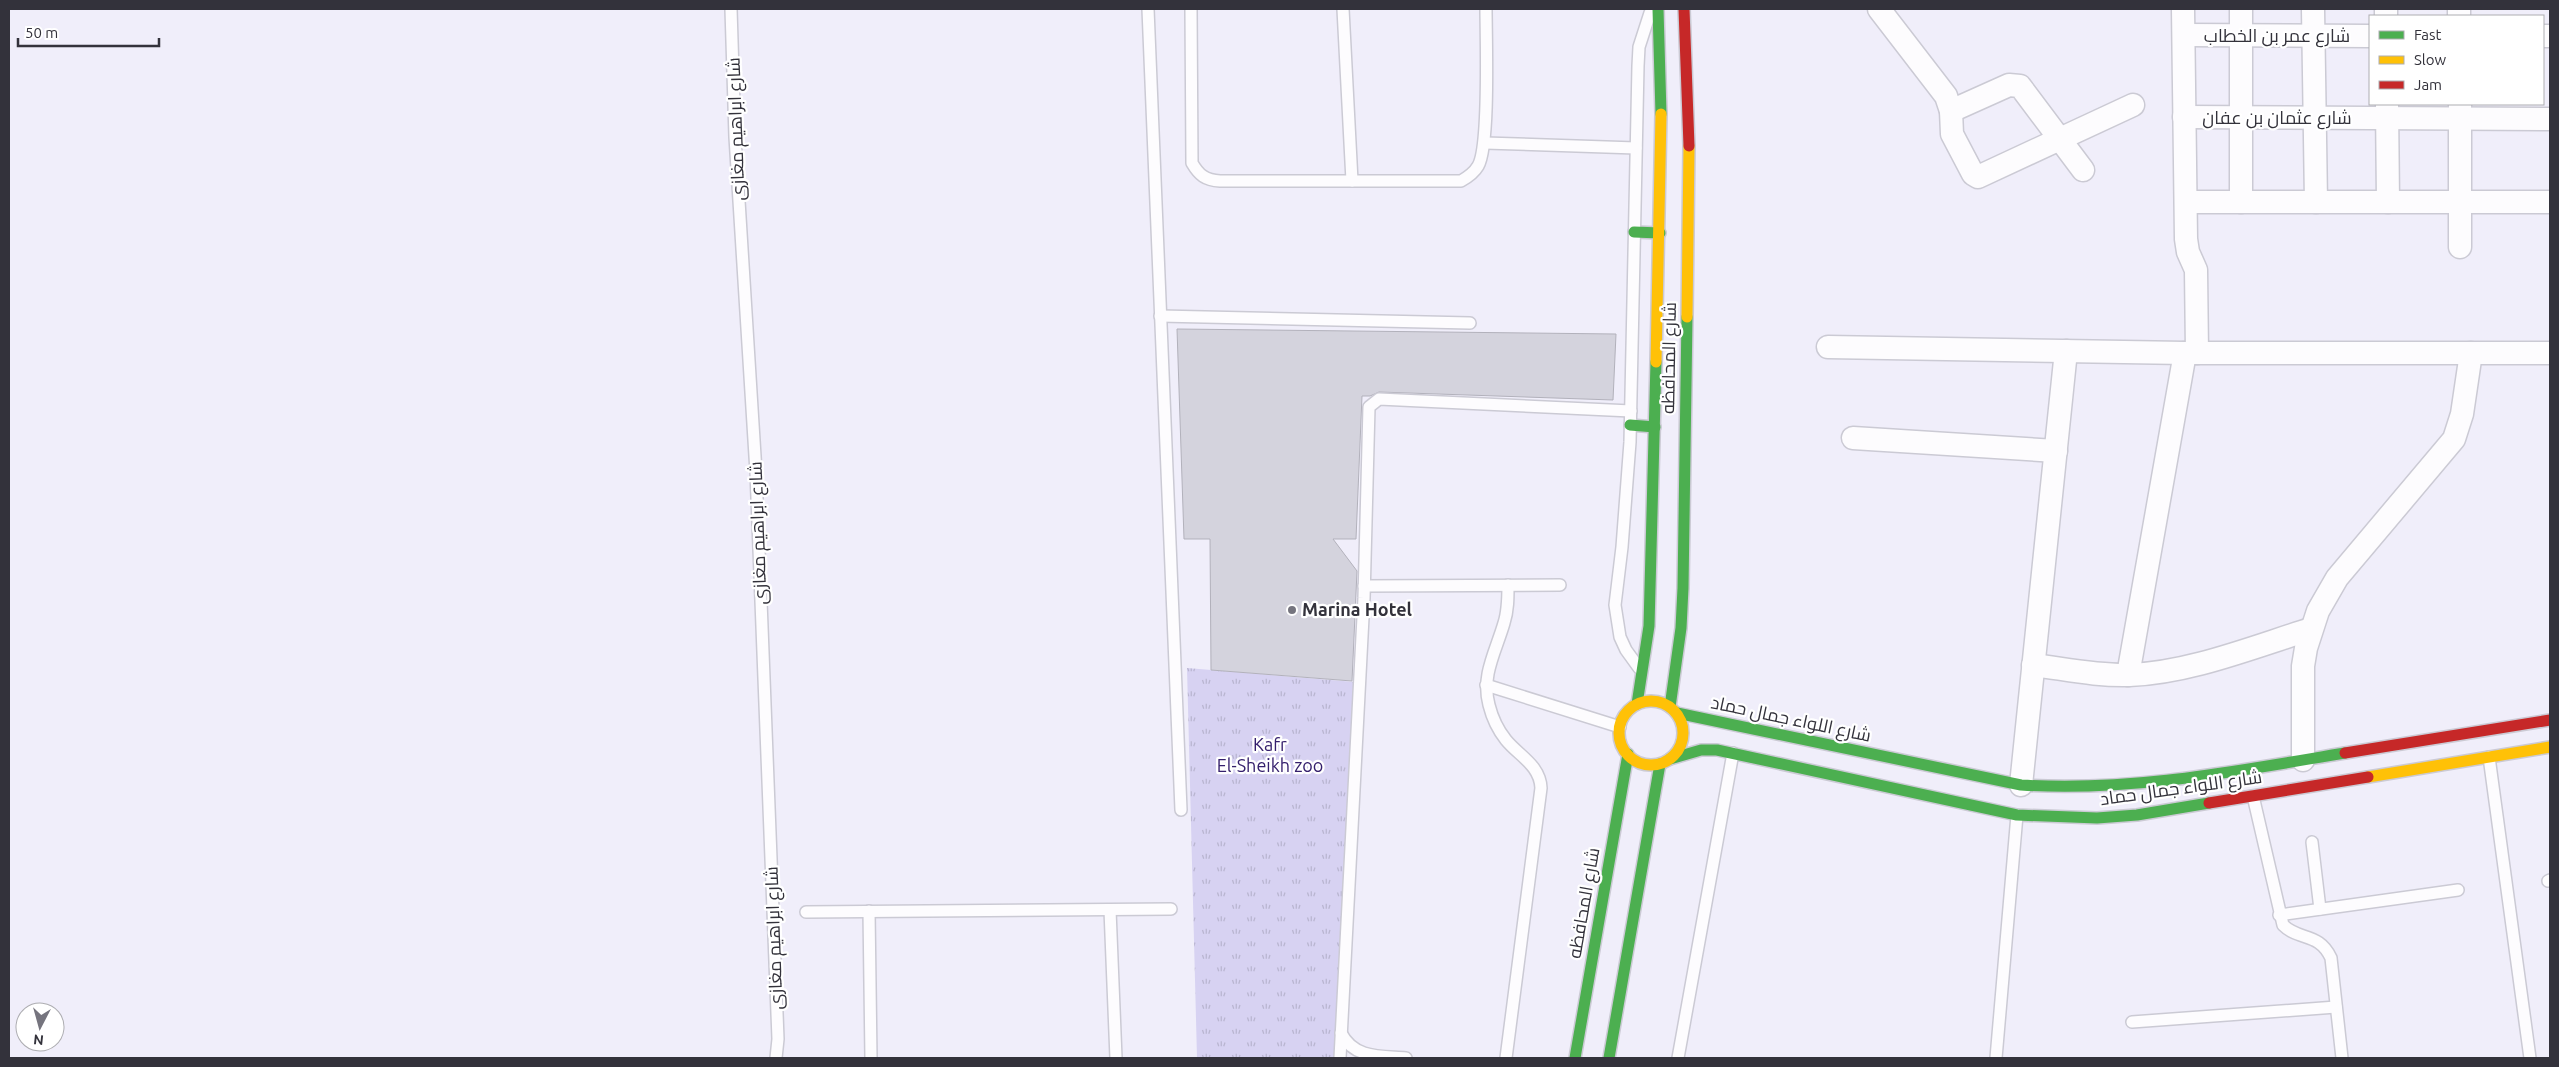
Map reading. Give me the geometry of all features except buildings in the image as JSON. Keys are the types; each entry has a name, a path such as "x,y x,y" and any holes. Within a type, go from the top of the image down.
{"main road":[{"name":"شارع المحافظه","path":"1637,704 1643,673 1651,586 1662,138 1658,9"},
{"name":"شارع المحافظه","path":"1673,710 1683,588 1688,152 1684,9"},
{"path":"1634,232 1660,233"},
{"path":"1630,426 1655,427"},
{"path":"1648,701 1660,702 1673,710 1684,732 1680,747 1665,761 1643,764 1628,754 1620,737 1620,726 1629,710 1637,704 1648,701"},
{"name":"شارع اللواء جمال حماد","path":"1673,710 1815,756 2017,815 2057,818 2137,815 2253,796 2464,748 2550,720"},
{"name":"شارع اللواء جمال حماد","path":"1665,761 1701,750 1815,756 2021,785 2059,788 2135,786 2303,760 2464,748 2489,757 2550,747"},
{"name":"شارع المحافظه","path":"1575,1058 1628,754"},
{"path":"1609,1058 1665,761"}],"street":[{"path":"1879,9 1942,90 1951,111 1952,134 1955,143 1973,174 1978,177 2133,105"},
{"path":"2128,675 2191,353 2196,270 2186,246 2183,9"},
{"path":"2241,9 2241,202"},
{"path":"2313,9 2316,202"},
{"name":"شارع عمر بن الخطاب","path":"2184,36 2369,36"},
{"path":"1951,111 2015,84 2024,90 2083,170"},
{"path":"2387,111 2388,202"},
{"name":"شارع عثمان بن عفان","path":"2184,117 2314,118 2387,111 2460,111 2550,119"},
{"path":"2460,111 2460,247"},
{"path":"2186,202 2550,202"},
{"path":"1828,347 2191,353 2550,353"},
{"path":"2021,785 2066,351"},
{"path":"2303,760 2302,686 2306,648 2322,603 2337,578 2454,438 2462,414 2471,353"},
{"path":"1853,438 2056,451"},
{"path":"2033,665 2108,675 2128,675 2187,666 2311,630"}],"lane":[{"name":"شارع ابراهيم مغازى","path":"731,9 734,137 756,492 778,1039 776,1058"},
{"path":"1148,9 1181,810"},
{"path":"1191,9 1192,163 1198,173 1208,180 1220,181 1461,181 1472,175 1479,166 1484,143 1486,9"},
{"path":"1343,9 1352,181"},
{"path":"1643,673 1626,650 1620,637 1615,613 1631,411 1639,47 1651,9"},
{"path":"1484,143 1636,148"},
{"path":"1160,316 1470,323"},
{"path":"1340,1058 1364,586 1368,411 1372,403 1380,399 1631,411"},
{"path":"1506,1058 1541,781 1534,767 1506,740 1496,723 1489,704 1486,685 1488,666 1506,616 1508,585"},
{"path":"1364,586 1560,585"},
{"path":"1486,685 1620,726"},
{"path":"1678,1058 1733,753"},
{"path":"2489,757 2530,1058"},
{"path":"2253,796 2279,915 2287,930 2316,940 2327,951 2330,958 2342,1058"},
{"path":"1996,1058 2017,815"},
{"path":"2312,842 2320,909"},
{"path":"2279,915 2458,890"},
{"path":"806,912 1171,909"},
{"path":"1110,910 1116,1058"},
{"path":"869,911 871,1058"},
{"path":"2132,1022 2336,1007"},
{"path":"1341,1033 1351,1047 1358,1052 1406,1058"}],"green space":[{"name":"Kafr El-Sheikh zoo","path":"1187,668 1355,682 1335,1058 1197,1058"}],"traffic: fast":[{"path":"1658,9 1661,114"},
{"path":"1634,232 1660,233"},
{"path":"1670,707 1681,628 1683,588 1687,317"},
{"path":"1637,704 1649,626 1656,362"},
{"path":"1630,425 1655,427"},
{"path":"1677,713 2021,785 2062,786 2143,783 2224,773 2345,753"},
{"path":"1670,759 1701,750 1717,750 2017,815 2097,818 2137,815 2209,803"},
{"path":"1575,1058 1628,754"},
{"path":"1609,1058 1660,764"}],"traffic: slow":[{"path":"1656,362 1661,114"},
{"path":"1687,317 1689,146"},
{"path":"1651,701 1663,704 1674,710 1680,721 1683,733 1680,745 1674,756 1663,762 1651,765 1639,762 1628,756 1622,745 1619,733 1622,721 1628,710 1639,704 1651,701"},
{"path":"2368,777 2550,747"}],"traffic: jam":[{"path":"1684,9 1689,146"},
{"path":"2345,753 2550,720"},
{"path":"2209,803 2368,777"}],"place":[{"name":"Marina Hotel","path":"1292,610"}]}
